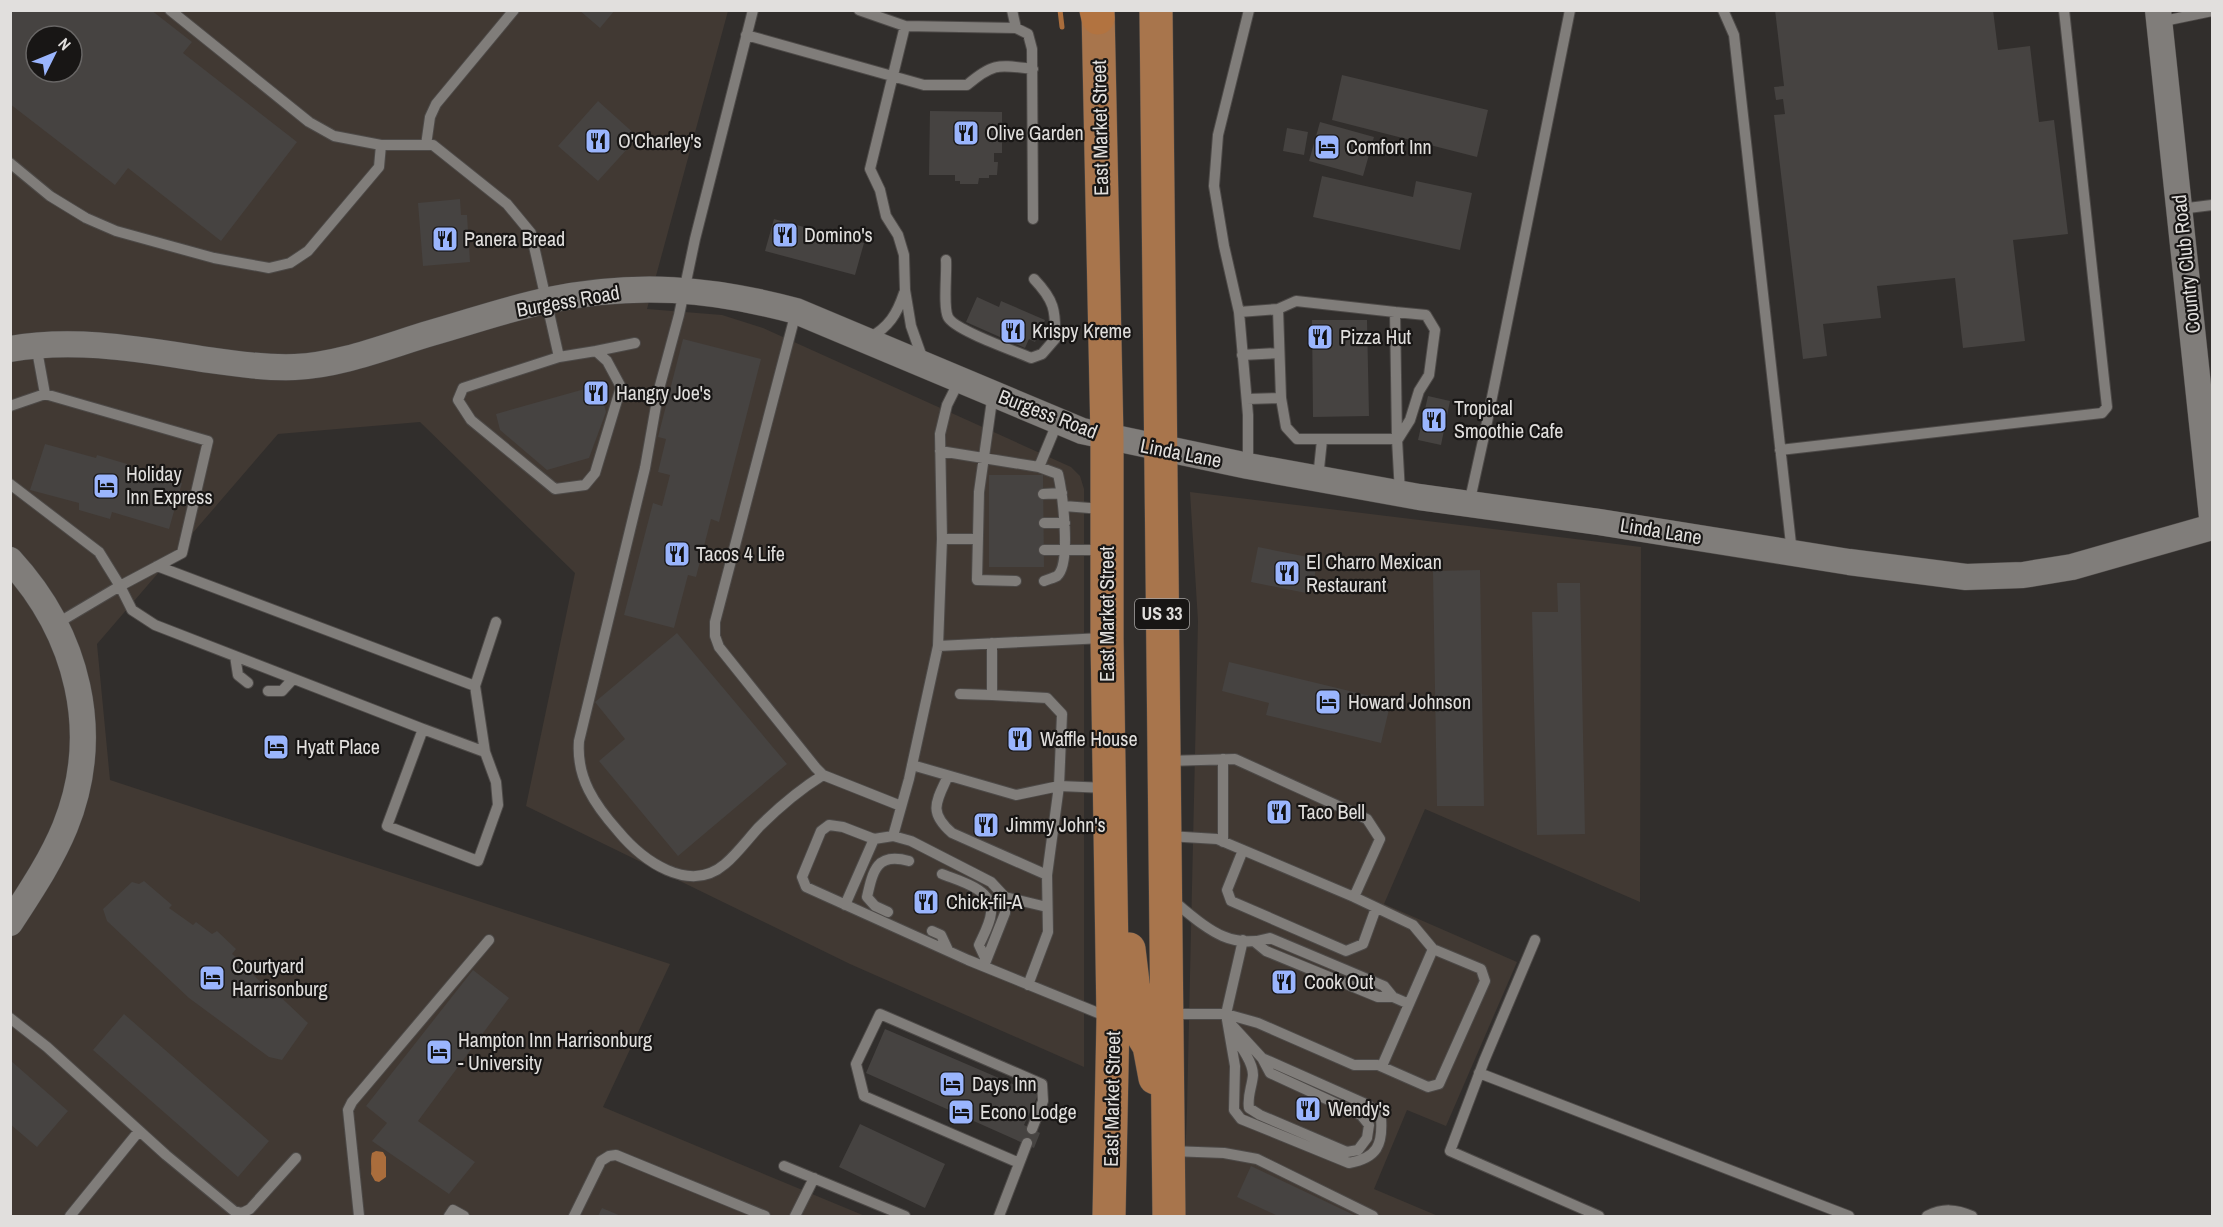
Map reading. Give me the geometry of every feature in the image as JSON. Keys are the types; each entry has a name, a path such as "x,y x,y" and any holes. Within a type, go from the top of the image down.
{"highway":[{"name":"US 33","path":"1156,10 1168,1216"},
{"name":"East Market Street","path":"1097,13 1107,438 1107,638 1113,1019 1109,1216"},
{"path":"1111,892 1129,919 1129,956 1134,991 1146,1003 1166,1014"},
{"path":"1113,1019 1141,1033 1149,1046 1168,1151"}],"street":[{"name":"Country Club Road","path":"2158,16 2212,518"},
{"name":"Burgess Road","path":"10,349 65,343 103,345 249,365 296,367 346,358 548,300 618,290 685,290 754,300 796,311 1082,431 1107,438"},
{"name":"Linda Lane","path":"1107,438 1400,494 1587,520 1943,576 1990,578 2072,567 2212,527"},
{"path":"10,560 37,592 56,624 71,660 80,697 82,729 81,767 65,828 47,863 10,923"}],"lane":[{"path":"170,10 309,123 334,136 381,145 434,145 507,204 531,233 548,300 559,357"},
{"path":"426,145 430,117 436,104 514,10"},
{"path":"753,10 659,388 645,468 579,741 582,776 598,808 632,847 650,861 678,875 691,876 703,874 724,865 781,806 801,789 823,775"},
{"path":"859,10 905,26 1016,28 1028,34 1032,49 1033,69 1033,219"},
{"path":"1012,10 1016,28"},
{"path":"1248,466 1246,399 1239,312 1220,221 1214,172 1222,113 1249,10"},
{"path":"1469,504 1570,10"},
{"path":"1723,10 1734,35 1792,553"},
{"path":"1780,450 2102,413 2107,407 2064,10"},
{"path":"2158,16 2212,11"},
{"path":"905,26 870,169 880,190 886,216 898,236 904,255 905,290 911,326 924,364"},
{"path":"746,35 924,85 967,85 985,70 998,65 1033,69"},
{"path":"10,163 50,196 86,218 116,231 214,258 268,268 290,263 308,251 380,167 381,145"},
{"path":"2180,209 2212,205"},
{"path":"946,260 945,305 948,318 959,327 1031,358 1042,354 1055,339 1054,305 1034,279"},
{"path":"866,339 890,324 905,290"},
{"path":"1239,312 1278,309 1296,302 1426,315 1435,330 1429,375 1419,391 1410,420 1398,439"},
{"path":"1278,309 1281,398 1286,427 1297,439 1398,439"},
{"path":"796,311 714,629 719,647 823,775 901,806"},
{"path":"1395,312 1400,494"},
{"path":"596,351 607,360 621,387 595,473 585,485 555,489 471,420 458,400 463,388 559,357 635,343"},
{"path":"36,345 45,394"},
{"path":"1242,356 1280,353"},
{"path":"892,836 912,765 938,646 942,539 940,434 944,413 960,379"},
{"path":"993,393 982,459 984,520 978,539 983,551 977,580 1016,581"},
{"path":"10,406 45,394 208,441 182,553 56,624"},
{"path":"1246,399 1281,398"},
{"path":"1040,467 1058,421"},
{"path":"1318,479 1322,440"},
{"path":"940,451 1040,467 1058,474 1064,506 1064,550 1058,576 1044,581"},
{"path":"10,484 99,552 132,610 155,625 485,752"},
{"path":"1043,494 1062,494"},
{"path":"1064,506 1107,510"},
{"path":"1044,522 1065,523"},
{"path":"942,539 978,539"},
{"path":"1044,550 1107,550"},
{"path":"157,566 475,686"},
{"path":"423,729 387,826 478,861 498,805 496,782 485,752 475,686 496,622"},
{"path":"938,646 1107,638"},
{"path":"992,643 992,695"},
{"path":"235,656 238,675 248,683"},
{"path":"268,691 282,691 293,679"},
{"path":"960,694 1047,698 1062,714 1059,786 1047,875 1048,932 1028,985"},
{"path":"1223,759 1223,842"},
{"path":"1164,761 1235,759 1367,819 1380,839 1354,897"},
{"path":"912,765 1016,795 1059,786 1110,788"},
{"path":"948,776 936,806 940,823 952,833 1047,875"},
{"path":"1047,907 1005,897 991,882 911,841 892,836 874,839 843,827 829,825 821,831 802,877 806,887 845,905 948,950 985,963 1028,985 1113,1019"},
{"path":"1164,835 1217,839 1354,897 1413,925 1433,949 1481,969 1485,981 1439,1084 1428,1087 1382,1066 1354,1065 1258,1023 1228,1022 1166,1014"},
{"path":"845,905 874,839"},
{"path":"1242,850 1227,890 1231,902 1347,951 1363,944 1376,908"},
{"path":"888,912 875,906 867,897 871,881 879,865 886,858 895,857 909,861"},
{"path":"942,874 976,888 988,898 991,912 979,945 985,963"},
{"path":"1165,894 1215,934 1255,942 1270,938 1384,986 1393,997 1409,1004"},
{"path":"985,963 1005,913 1005,897"},
{"path":"932,931 941,935 948,950"},
{"path":"359,1216 348,1110 352,1102 489,940"},
{"path":"1243,940 1228,1022 1235,1066 1234,1110 1240,1119 1349,1163 1365,1160 1375,1150 1382,1135 1382,1118 1368,1105 1262,1058"},
{"path":"1535,940 1479,1073 1450,1151 1599,1216"},
{"path":"1382,1066 1433,949"},
{"path":"1019,1163 864,1096 856,1064 880,1014 1042,1084 1043,1101 1032,1129"},
{"path":"10,1018 47,1047 210,1192 238,1212 250,1209 296,1158"},
{"path":"1228,1022 1262,1058 1270,1072 1361,1115 1369,1125 1367,1138 1358,1150 1347,1152 1260,1115 1250,1108 1248,1100 1253,1073 1228,1022"},
{"path":"1479,1073 1849,1216"},
{"path":"70,1216 139,1131"},
{"path":"999,1216 1027,1143"},
{"path":"1168,1151 1224,1153 1257,1158 1373,1216"},
{"path":"574,1216 601,1161 616,1155 765,1216"},
{"path":"784,1166 905,1216"},
{"path":"795,1216 814,1178"},
{"path":"449,1216 453,1210 464,1216"},
{"path":"1927,1216 1951,1210 1972,1216"}],"shaded area":[{"path":"10,11 728,11 647,309 722,315 763,328 1071,467 1080,476 1084,489 1084,1067 850,964 526,806 575,573 420,422 278,434 97,644 110,780 670,964 603,1107 865,1216 11,1216"},
{"path":"1190,492 1641,547 1640,902 1425,809 1384,904 1517,962 1446,1126 1407,1110 1374,1189 1438,1216 1183,1216 1198,621"},
{"path":"383,1152 386,1157 386,1177 379,1182 375,1181 371,1174 372,1153"}],"building":[{"path":"10,10 151,10 192,42 183,53 297,142 221,241 128,168 115,185 10,104"},
{"path":"579,10 615,10 600,28"},
{"path":"1775,10 1993,10 1998,50 2030,46 2039,122 2054,120 2068,234 2013,240 2025,341 1963,348 1955,278 1877,286 1881,318 1823,324 1827,356 1803,359 1774,115 1785,114 1783,99 1776,100 1774,87 1784,86"},
{"path":"1342,75 1488,110 1477,157 1332,120"},
{"name":"O'Charley's","path":"598,101 638,137 598,181 558,146"},
{"name":"Olive Garden","path":"930,111 1002,112 1002,153 994,153 994,162 998,162 997,175 979,178 978,184 960,184 960,181 955,181 955,175 929,175"},
{"path":"1320,122 1374,137 1363,176 1309,161"},
{"path":"1287,128 1308,132 1304,155 1283,151"},
{"path":"1322,176 1413,197 1416,181 1472,193 1460,250 1313,217"},
{"name":"Panera Bread","path":"460,199 461,215 467,215 470,262 423,266 418,203"},
{"path":"774,219 864,243 855,275 765,251"},
{"name":"Krispy Kreme","path":"977,297 999,307 1001,301 1045,320 1035,342 1029,339 1025,348 966,322"},
{"path":"1312,320 1367,320 1369,416 1313,417"},
{"path":"683,339 761,359 719,522 711,519 696,577 688,575 674,628 624,615 653,503 662,506 670,475 658,472 666,439 658,437"},
{"path":"599,385 606,412 589,458 547,470 500,430 496,414"},
{"name":"Tropical Smoothie Cafe","path":"1428,396 1450,401 1441,445 1418,440"},
{"name":"Holiday Inn Express","path":"45,444 96,458 97,455 127,464 127,468 182,483 169,529 112,512 110,519 79,510 79,503 30,490"},
{"path":"989,475 1043,475 1044,567 989,567"},
{"path":"1258,547 1318,559 1311,594 1251,582"},
{"path":"1480,570 1484,806 1437,806 1433,571"},
{"path":"1557,583 1580,583 1585,834 1537,835 1532,612 1558,612"},
{"path":"677,633 787,764 678,856 599,761 625,739 595,702"},
{"name":"Howard Johnson","path":"1229,662 1391,701 1381,743 1266,715 1269,703 1222,691"},
{"name":"Courtyard Harrisonburg","path":"144,881 172,905 169,908 193,925 196,922 212,934 217,931 236,949 232,954 248,966 248,969 266,988 269,986 308,1023 282,1060 269,1057 189,998 107,921 103,909 132,882 139,884"},
{"name":"Hampton Inn Harrisonburg - University","path":"473,970 509,998 418,1121 475,1162 449,1194 372,1141 387,1123 366,1106"},
{"path":"124,1014 269,1141 238,1177 93,1050"},
{"name":"Days Inn","path":"885,1029 1038,1095 1024,1125 1040,1133 1034,1148 866,1073"},
{"path":"10,1060 68,1111 37,1147 10,1124"},
{"path":"860,1124 945,1164 925,1208 839,1167"},
{"path":"1251,1166 1356,1216 1278,1216 1237,1197"},
{"path":"602,1208 621,1216 598,1216"}],"waterway":[{"path":"1060,10 1062,27"}],"place":[{"name":"Olive Garden","path":"966,133"},
{"name":"O'Charley's","path":"598,141"},
{"name":"Comfort Inn","path":"1327,147"},
{"name":"Domino's","path":"785,235"},
{"name":"Panera Bread","path":"445,239"},
{"name":"Krispy Kreme","path":"1013,331"},
{"name":"Pizza Hut","path":"1320,337"},
{"name":"Hangry Joe's","path":"596,393"},
{"name":"Tropical Smoothie Cafe","path":"1434,420"},
{"name":"Holiday Inn Express","path":"106,486"},
{"name":"Tacos 4 Life","path":"677,554"},
{"name":"El Charro Mexican Restaurant","path":"1287,573"},
{"name":"Howard Johnson","path":"1328,702"},
{"name":"Waffle House","path":"1020,739"},
{"name":"Hyatt Place","path":"276,747"},
{"name":"Taco Bell","path":"1279,812"},
{"name":"Jimmy John's","path":"986,825"},
{"name":"Chick-fil-A","path":"926,902"},
{"name":"Courtyard Harrisonburg","path":"212,978"},
{"name":"Cook Out","path":"1284,982"},
{"name":"Hampton Inn Harrisonburg - University","path":"439,1052"},
{"name":"Days Inn","path":"952,1084"},
{"name":"Wendy's","path":"1308,1109"},
{"name":"Econo Lodge","path":"961,1112"}]}
